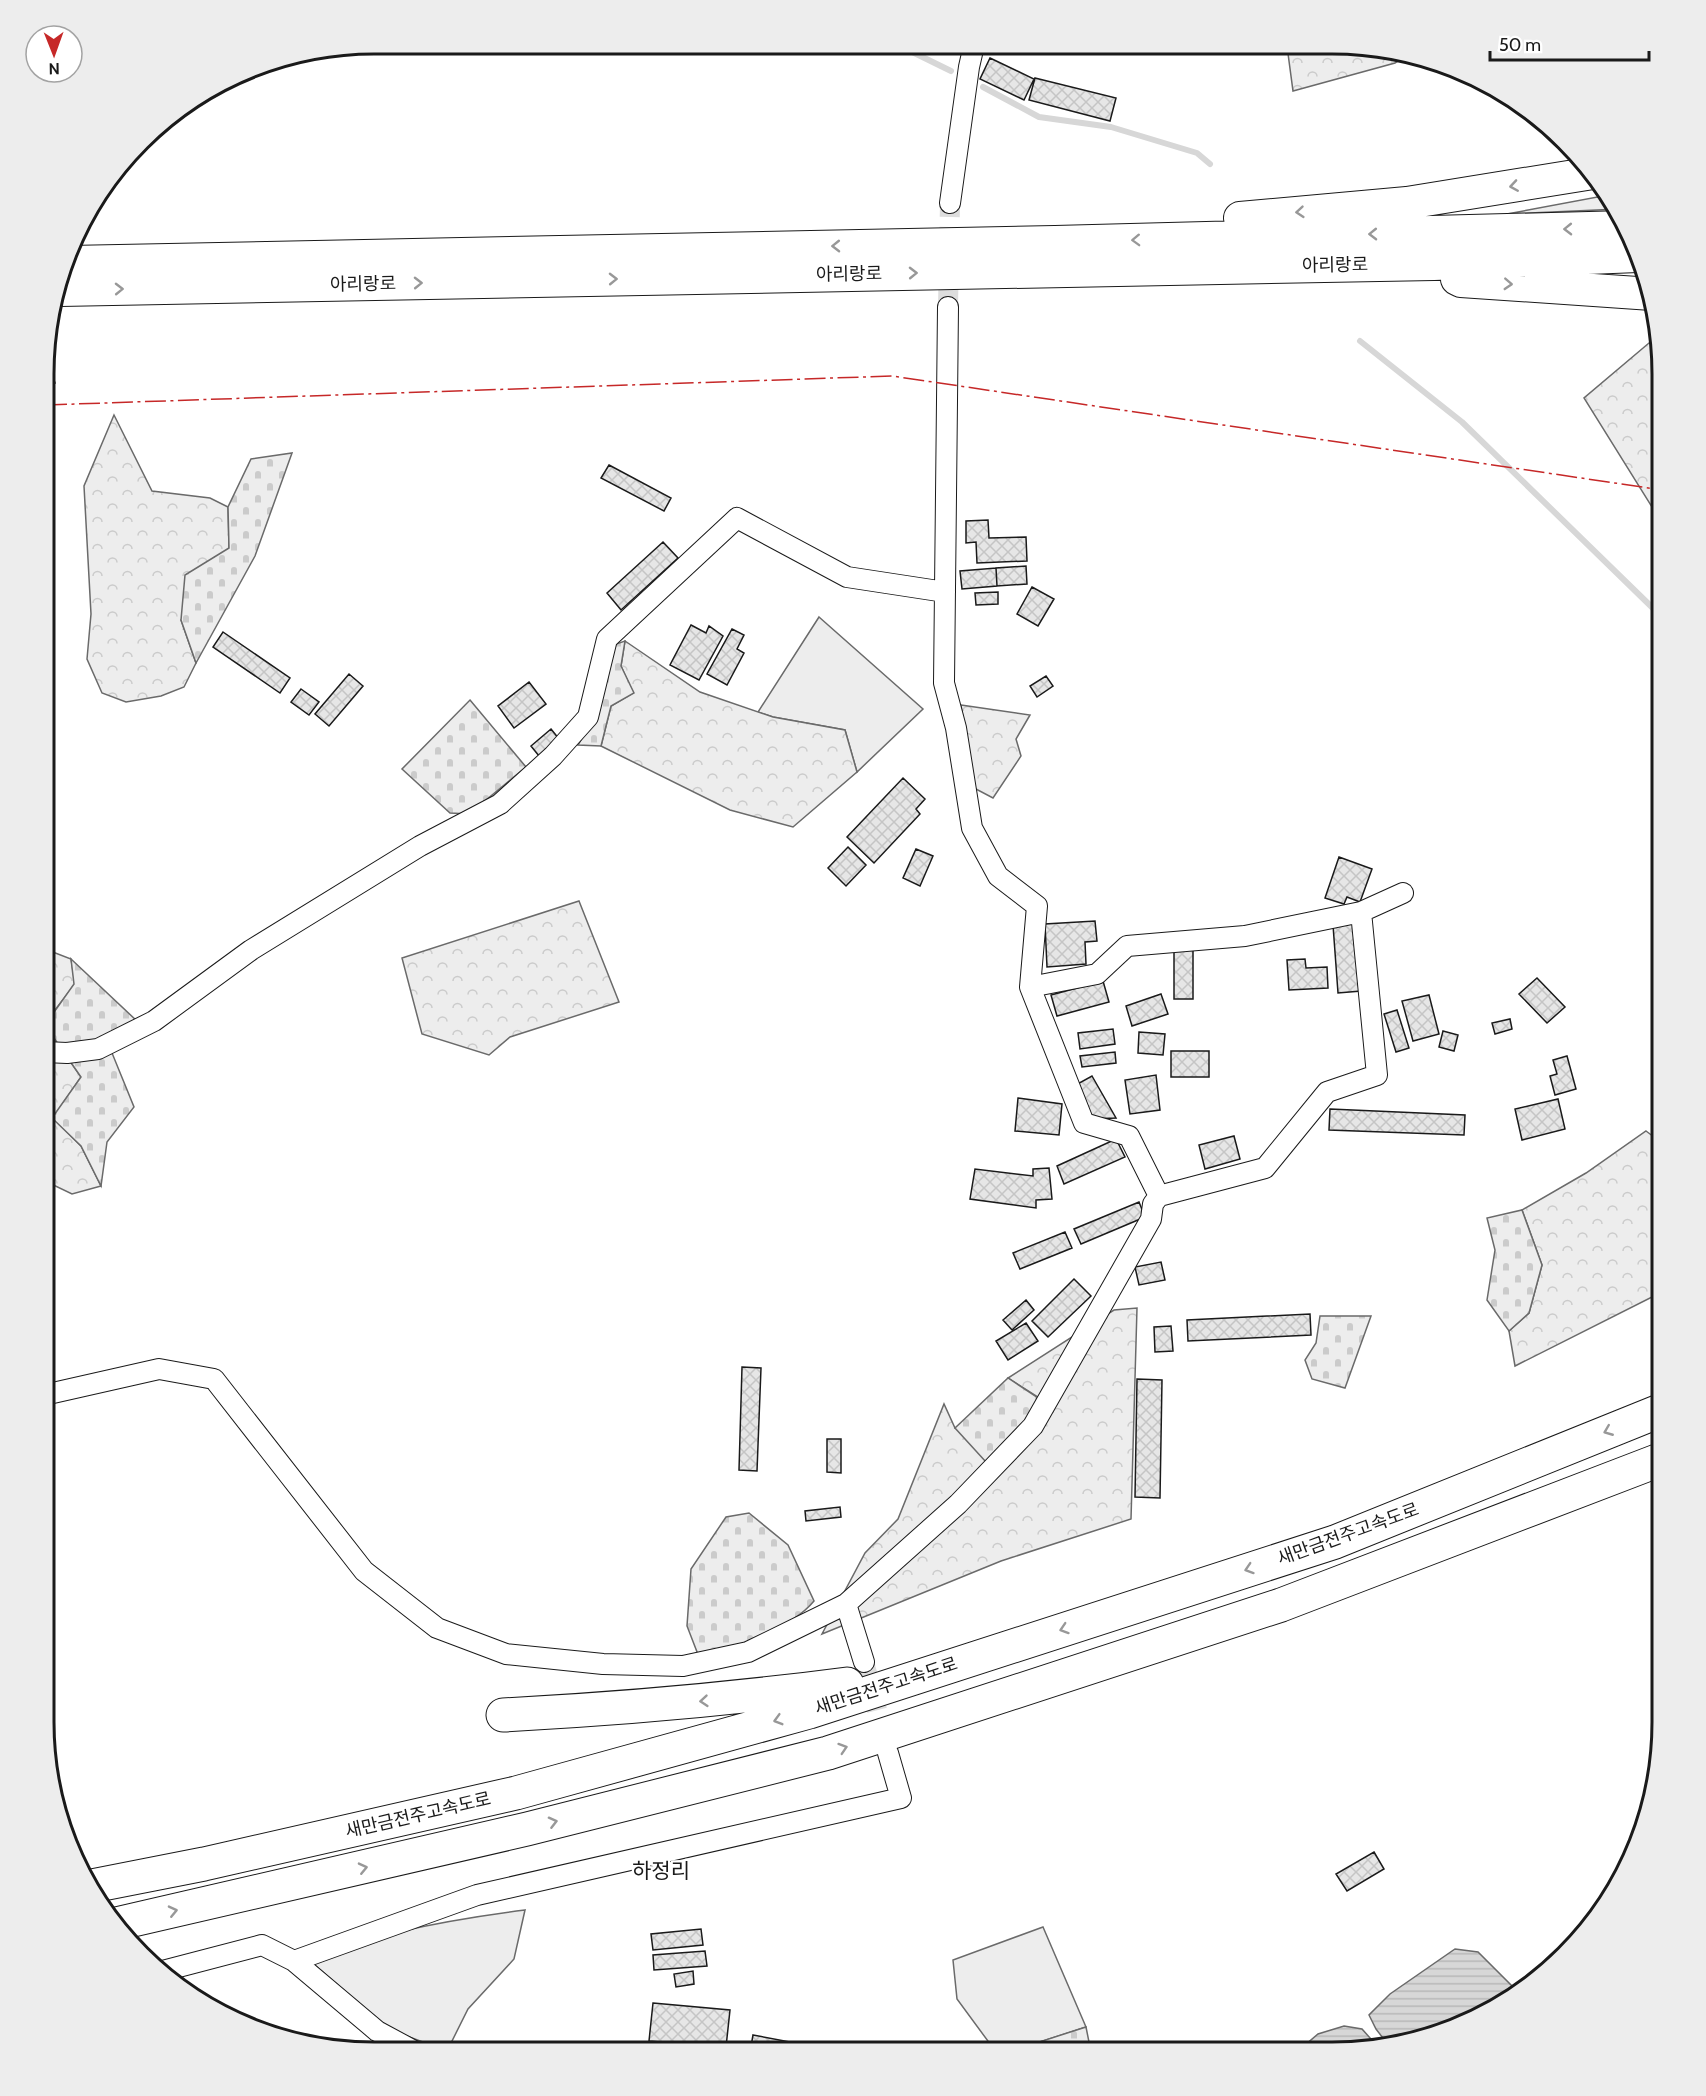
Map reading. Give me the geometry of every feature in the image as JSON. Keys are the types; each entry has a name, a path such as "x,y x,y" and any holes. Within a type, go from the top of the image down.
{"highway":[{"path":"1174,239 1199,221 1407,203 1583,175"},
{"name":"아리랑로","path":"74,262 1174,239 1616,227"},
{"name":"아리랑로","path":"65,290 1434,264 1630,256"},
{"path":"1434,264 1461,281 1642,293"},
{"name":"새만금전주고속도로","path":"99,1885 204,1864 516,1793 809,1712 1335,1542 1652,1414"},
{"path":"124,1922 516,1831 828,1753 1281,1605 1652,1463"},
{"path":"503,1715 600,1710 744,1697 929,1673"}],"street":[{"path":"950,203 972,54"},
{"path":"948,307 944,683 956,728 972,828 998,876 1037,906 1030,987 1084,1123 1129,1136 1159,1196"},
{"path":"54,1052 98,1049 154,1021 251,950 420,846 500,804 553,756 588,717 607,639 736,518 847,577 945,592"},
{"path":"1030,987 1098,974 1127,946 1245,936 1361,912 1403,893"},
{"path":"54,1393 159,1369 214,1379 364,1571 437,1628 506,1654 603,1664 683,1666 748,1652 846,1604 958,1504 1033,1426 1151,1219 1153,1204 1159,1196 1265,1168 1327,1092 1377,1076 1361,912"},
{"path":"846,1604 864,1662"},
{"path":"294,1961 477,1895 901,1798 888,1753"},
{"path":"170,1969 262,1945 294,1961 377,2031 397,2042"}],"green space":[{"path":"1288,54 1353,55 1398,61 1395,63 1293,91"},
{"path":"1598,197 1606,210 1507,214"},
{"path":"1650,343 1652,507 1584,398"},
{"path":"114,415 152,491 210,498 228,507 229,548 181,620 196,663 184,687 161,696 126,702 102,693 87,659 91,614 84,486"},
{"path":"292,453 255,556 196,663 181,620 185,575 229,548 228,507 251,459"},
{"path":"819,617 923,709 857,772 845,730 773,717 758,712"},
{"path":"625,641 700,692 773,717 845,730 857,772 793,827 730,810 601,746 611,706 633,693 621,666"},
{"path":"625,641 621,666 634,693 611,706 601,746 578,745 598,711 613,645"},
{"path":"470,700 526,767 469,814 450,813 402,769"},
{"path":"961,705 1030,715 1016,739 1021,756 993,798 974,788"},
{"path":"579,901 619,1002 510,1037 489,1055 422,1034 402,958"},
{"path":"54,952 71,959 75,984 54,1011"},
{"path":"71,959 138,1022 112,1053 134,1107 107,1142 101,1186 81,1146 54,1120 54,1115 81,1077 54,1038 54,1012 74,984"},
{"path":"54,1038 81,1077 54,1117"},
{"path":"54,1119 81,1146 101,1186 72,1194 54,1185"},
{"path":"1646,1131 1652,1136 1652,1297 1515,1366 1509,1331 1529,1313 1542,1265 1522,1210 1586,1173"},
{"path":"1522,1210 1542,1265 1529,1313 1509,1331 1487,1300 1495,1250 1487,1218"},
{"path":"1137,1308 1131,1519 1001,1561 822,1634 865,1553 898,1519 944,1404 955,1428 1041,1399 1008,1378 1114,1310"},
{"path":"1320,1316 1371,1316 1345,1388 1312,1379 1305,1360 1316,1343"},
{"path":"1008,1378 1041,1400 1026,1427 986,1462 955,1428"},
{"path":"749,1513 788,1545 814,1601 791,1621 777,1629 745,1643 699,1657 687,1626 691,1569 726,1517"},
{"path":"525,1910 514,1959 468,2009 452,2042 423,2042 388,2029 308,1959 387,1934"},
{"path":"1043,1927 1086,2027 1040,2042 989,2042 957,1999 953,1960"},
{"path":"1086,2027 1089,2042 1039,2042"}],"shaded area":[{"path":"1455,1949 1478,1952 1512,1986 1455,2018 1415,2031 1383,2038 1369,2015 1390,1994"},
{"path":"1344,2026 1362,2029 1371,2039 1309,2042 1318,2034"}],"building":[{"path":"990,58 1034,79 1024,100 980,79"},
{"path":"1035,78 1116,98 1110,121 1029,100"},
{"path":"609,465 671,498 664,511 601,478"},
{"path":"988,520 989,538 1026,537 1027,561 977,563 976,542 966,543 966,521"},
{"path":"663,542 678,558 621,610 607,593"},
{"path":"1026,566 1027,584 997,586 996,568"},
{"path":"996,568 997,586 962,589 960,571"},
{"path":"1032,587 1054,599 1038,626 1017,614"},
{"path":"998,592 998,604 976,605 975,593"},
{"path":"691,625 706,633 709,626 723,636 699,680 670,665"},
{"path":"732,629 744,635 737,649 744,653 727,685 707,674"},
{"path":"223,632 290,678 280,693 213,647"},
{"path":"349,674 363,686 329,726 315,714"},
{"path":"1046,676 1053,686 1037,697 1030,686"},
{"path":"529,682 546,704 514,728 498,706"},
{"path":"301,689 319,702 309,715 291,702"},
{"path":"551,729 559,739 539,756 531,746"},
{"path":"903,778 925,799 916,809 920,814 874,863 847,837"},
{"path":"848,847 866,865 846,886 828,868"},
{"path":"916,849 933,856 920,886 903,878"},
{"path":"1339,857 1372,869 1360,902 1347,897 1344,904 1325,898"},
{"path":"1095,921 1097,941 1085,942 1086,964 1047,967 1045,924"},
{"path":"1357,923 1361,991 1338,993 1333,925"},
{"path":"1174,950 1193,950 1193,999 1174,999"},
{"path":"1305,959 1306,968 1327,967 1328,988 1289,990 1287,960"},
{"path":"1537,978 1565,1007 1547,1023 1519,994"},
{"path":"1103,981 1109,1002 1057,1016 1051,995"},
{"path":"1161,994 1168,1014 1132,1026 1126,1006"},
{"path":"1429,995 1439,1034 1413,1041 1402,1001"},
{"path":"1397,1010 1409,1048 1396,1052 1384,1014"},
{"path":"1510,1019 1512,1029 1495,1034 1492,1023"},
{"path":"1113,1029 1115,1044 1080,1049 1078,1033"},
{"path":"1443,1031 1458,1035 1454,1051 1439,1047"},
{"path":"1139,1032 1165,1034 1163,1055 1138,1053"},
{"path":"1171,1051 1209,1051 1209,1077 1171,1077"},
{"path":"1115,1052 1116,1063 1082,1067 1080,1056"},
{"path":"1567,1056 1576,1089 1555,1095 1550,1076 1557,1074 1553,1060"},
{"path":"1156,1075 1160,1110 1130,1114 1125,1080"},
{"path":"1092,1076 1116,1118 1090,1119 1072,1087"},
{"path":"1018,1098 1062,1104 1059,1135 1015,1131"},
{"path":"1558,1099 1565,1129 1522,1140 1515,1109"},
{"path":"1330,1109 1465,1115 1464,1135 1329,1130"},
{"path":"1234,1136 1240,1159 1205,1169 1199,1145"},
{"path":"1116,1139 1125,1157 1064,1184 1057,1166"},
{"path":"1049,1168 1052,1199 1036,1200 1036,1208 970,1199 975,1169 1033,1176 1033,1169"},
{"path":"1139,1202 1145,1217 1081,1244 1074,1229"},
{"path":"1065,1232 1072,1248 1020,1269 1013,1253"},
{"path":"1161,1262 1165,1280 1139,1285 1135,1267"},
{"path":"1074,1279 1091,1296 1048,1337 1032,1321"},
{"path":"1026,1300 1034,1310 1012,1330 1003,1320"},
{"path":"1310,1314 1311,1335 1188,1341 1187,1320"},
{"path":"1026,1323 1038,1341 1008,1360 996,1341"},
{"path":"1171,1326 1173,1351 1155,1352 1154,1327"},
{"path":"742,1367 761,1368 757,1471 739,1470"},
{"path":"1137,1379 1162,1380 1160,1498 1135,1497"},
{"path":"827,1439 841,1439 841,1473 827,1472"},
{"path":"840,1507 841,1517 806,1521 805,1511"},
{"path":"1374,1852 1384,1869 1347,1891 1336,1874"},
{"path":"701,1929 703,1945 653,1950 651,1934"},
{"path":"705,1951 707,1966 654,1970 653,1955"},
{"path":"693,1971 694,1984 676,1987 674,1974"},
{"path":"653,2003 730,2010 727,2042 649,2041"},
{"path":"753,2035 790,2042 752,2042"}],"waterway":[{"path":"916,54 951,71"},
{"path":"983,87 1039,117 1111,127 1197,153 1210,164"},
{"path":"1360,341 1462,422 1652,607"}],"tunnel":[{"path":"948,307 950,203"},
{"path":"864,1662 886,1743"}],"power":[{"path":"54,405 892,376 1652,489"}],"district":[{"name":"하정리","path":"661,1870"}]}
